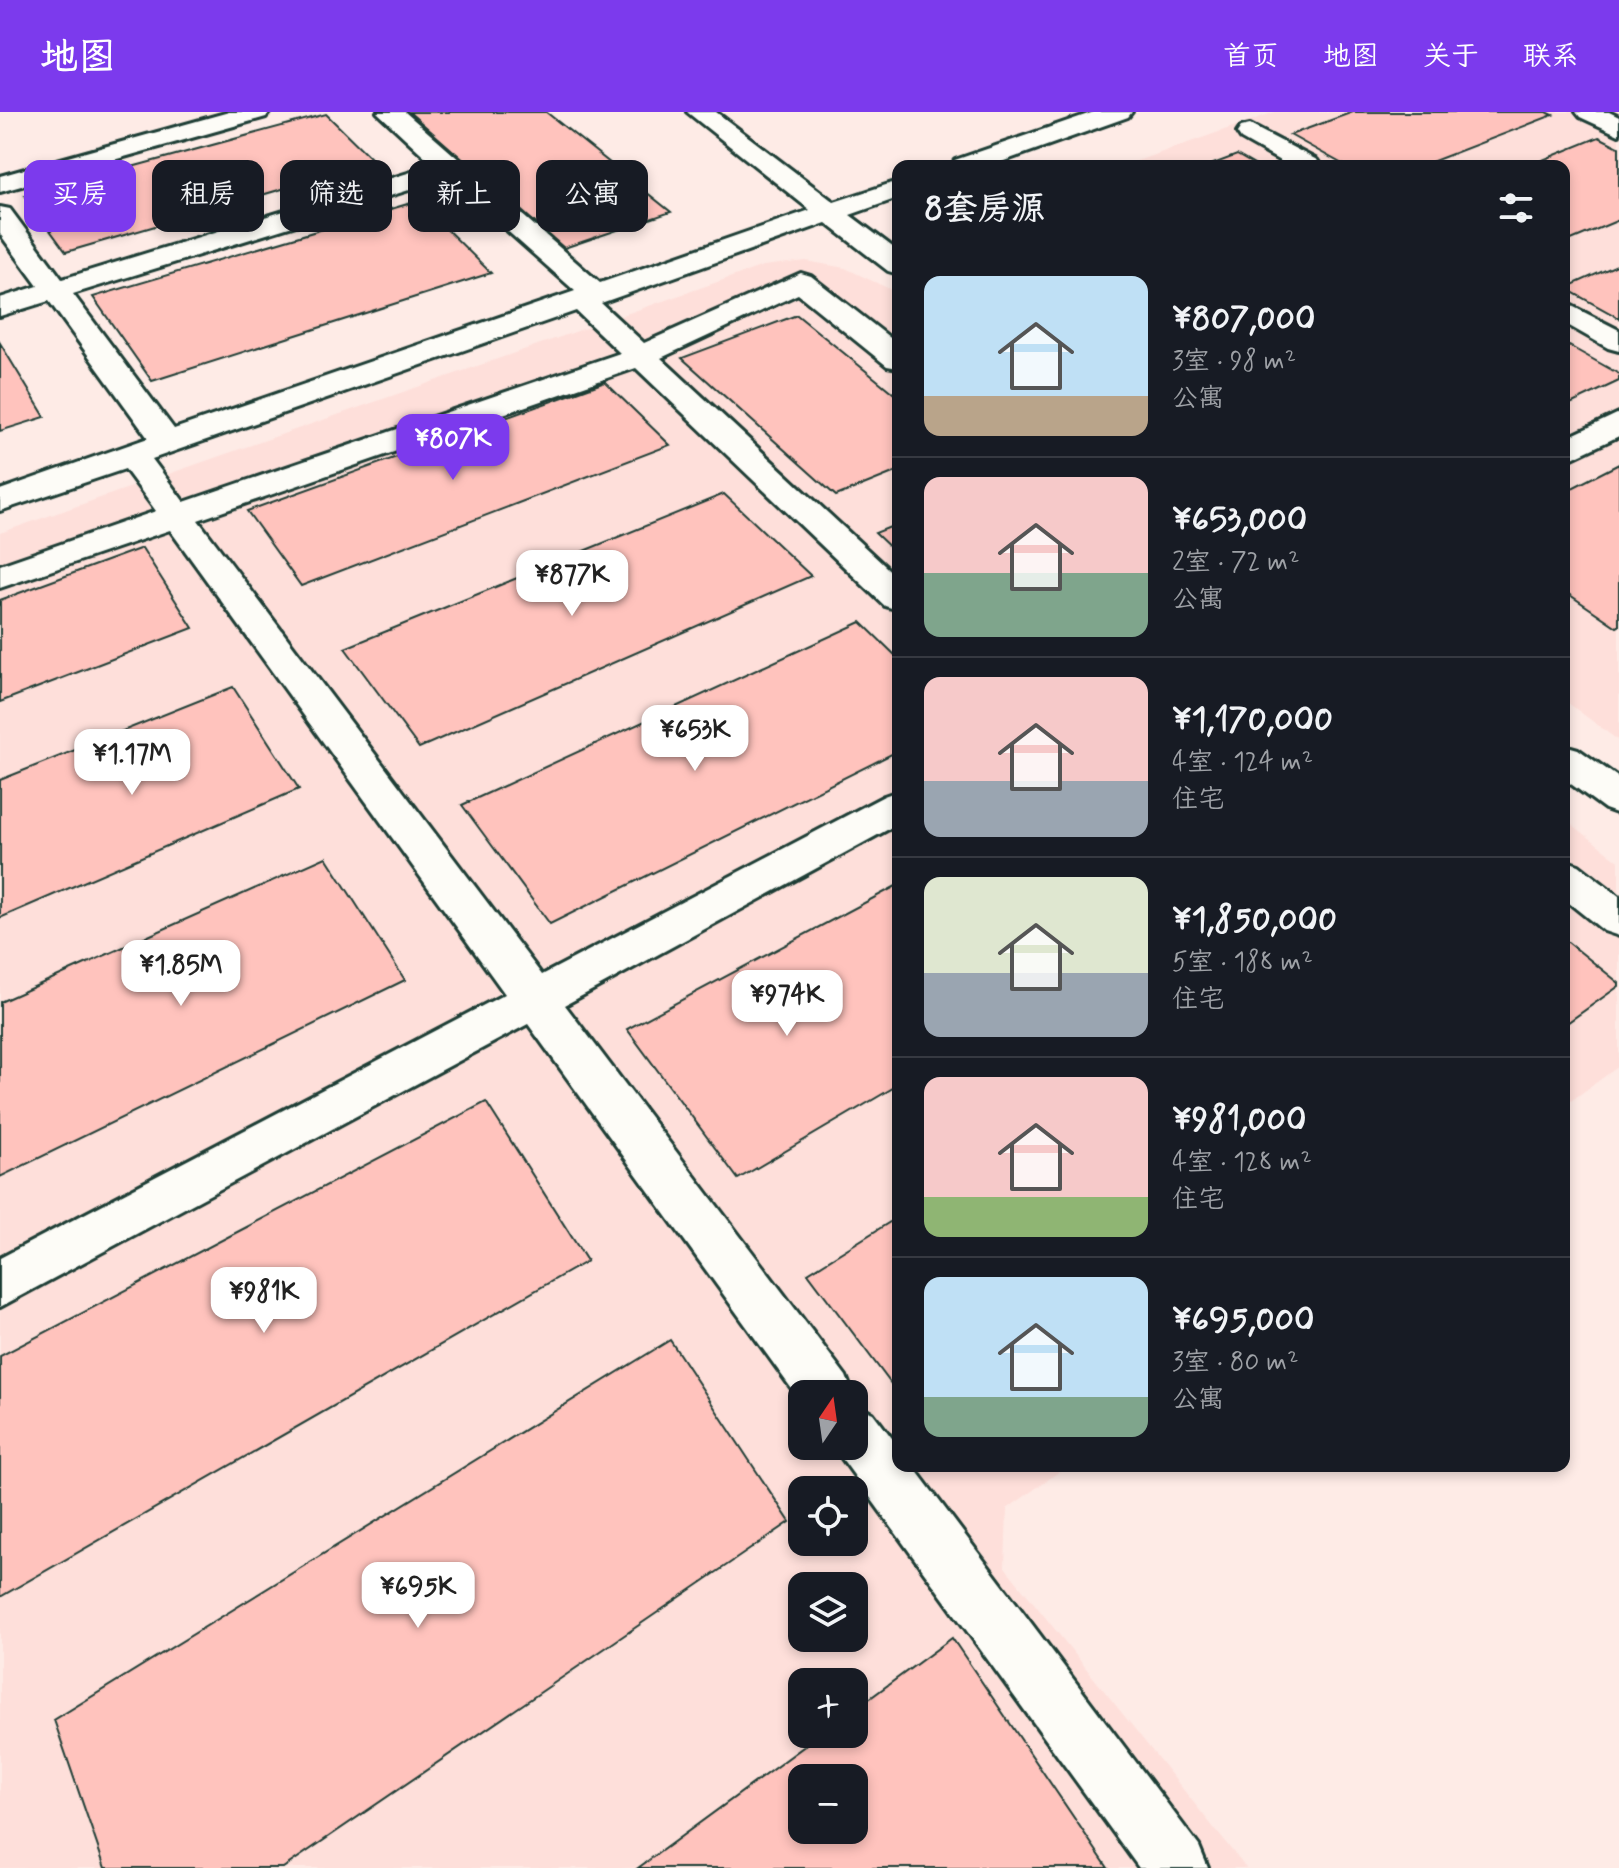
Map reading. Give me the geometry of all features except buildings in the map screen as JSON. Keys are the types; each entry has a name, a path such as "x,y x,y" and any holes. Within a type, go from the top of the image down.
{"street":[{"path":"0,184 257,112"},
{"path":"390,112 444,160"},
{"path":"700,112 892,261"},
{"path":"981,160 1119,112"},
{"path":"1589,112 1619,127"},
{"path":"1250,133 1297,160"},
{"path":"0,307 408,182"},
{"path":"0,501 892,191"},
{"path":"0,215 55,290 150,449 177,516 817,1380"},
{"path":"520,232 588,297 641,356 892,592"},
{"path":"0,577 641,356 801,282 892,354"},
{"path":"1570,314 1619,342"},
{"path":"1570,449 1619,423"},
{"path":"1570,763 1619,799"},
{"path":"0,1284 892,809"},
{"path":"1570,881 1619,919"},
{"path":"868,1450 1177,1868"}],"shaded area":[{"path":"1275,112 1619,112 1619,741 1570,704 1570,160 1140,160"},
{"path":"806,261 845,268 892,290 892,1472 1059,1472 1007,1509 1005,1567 1246,1868 0,1868 0,533 763,266"},
{"path":"1570,823 1619,861 1619,1066 1570,1102"}]}
